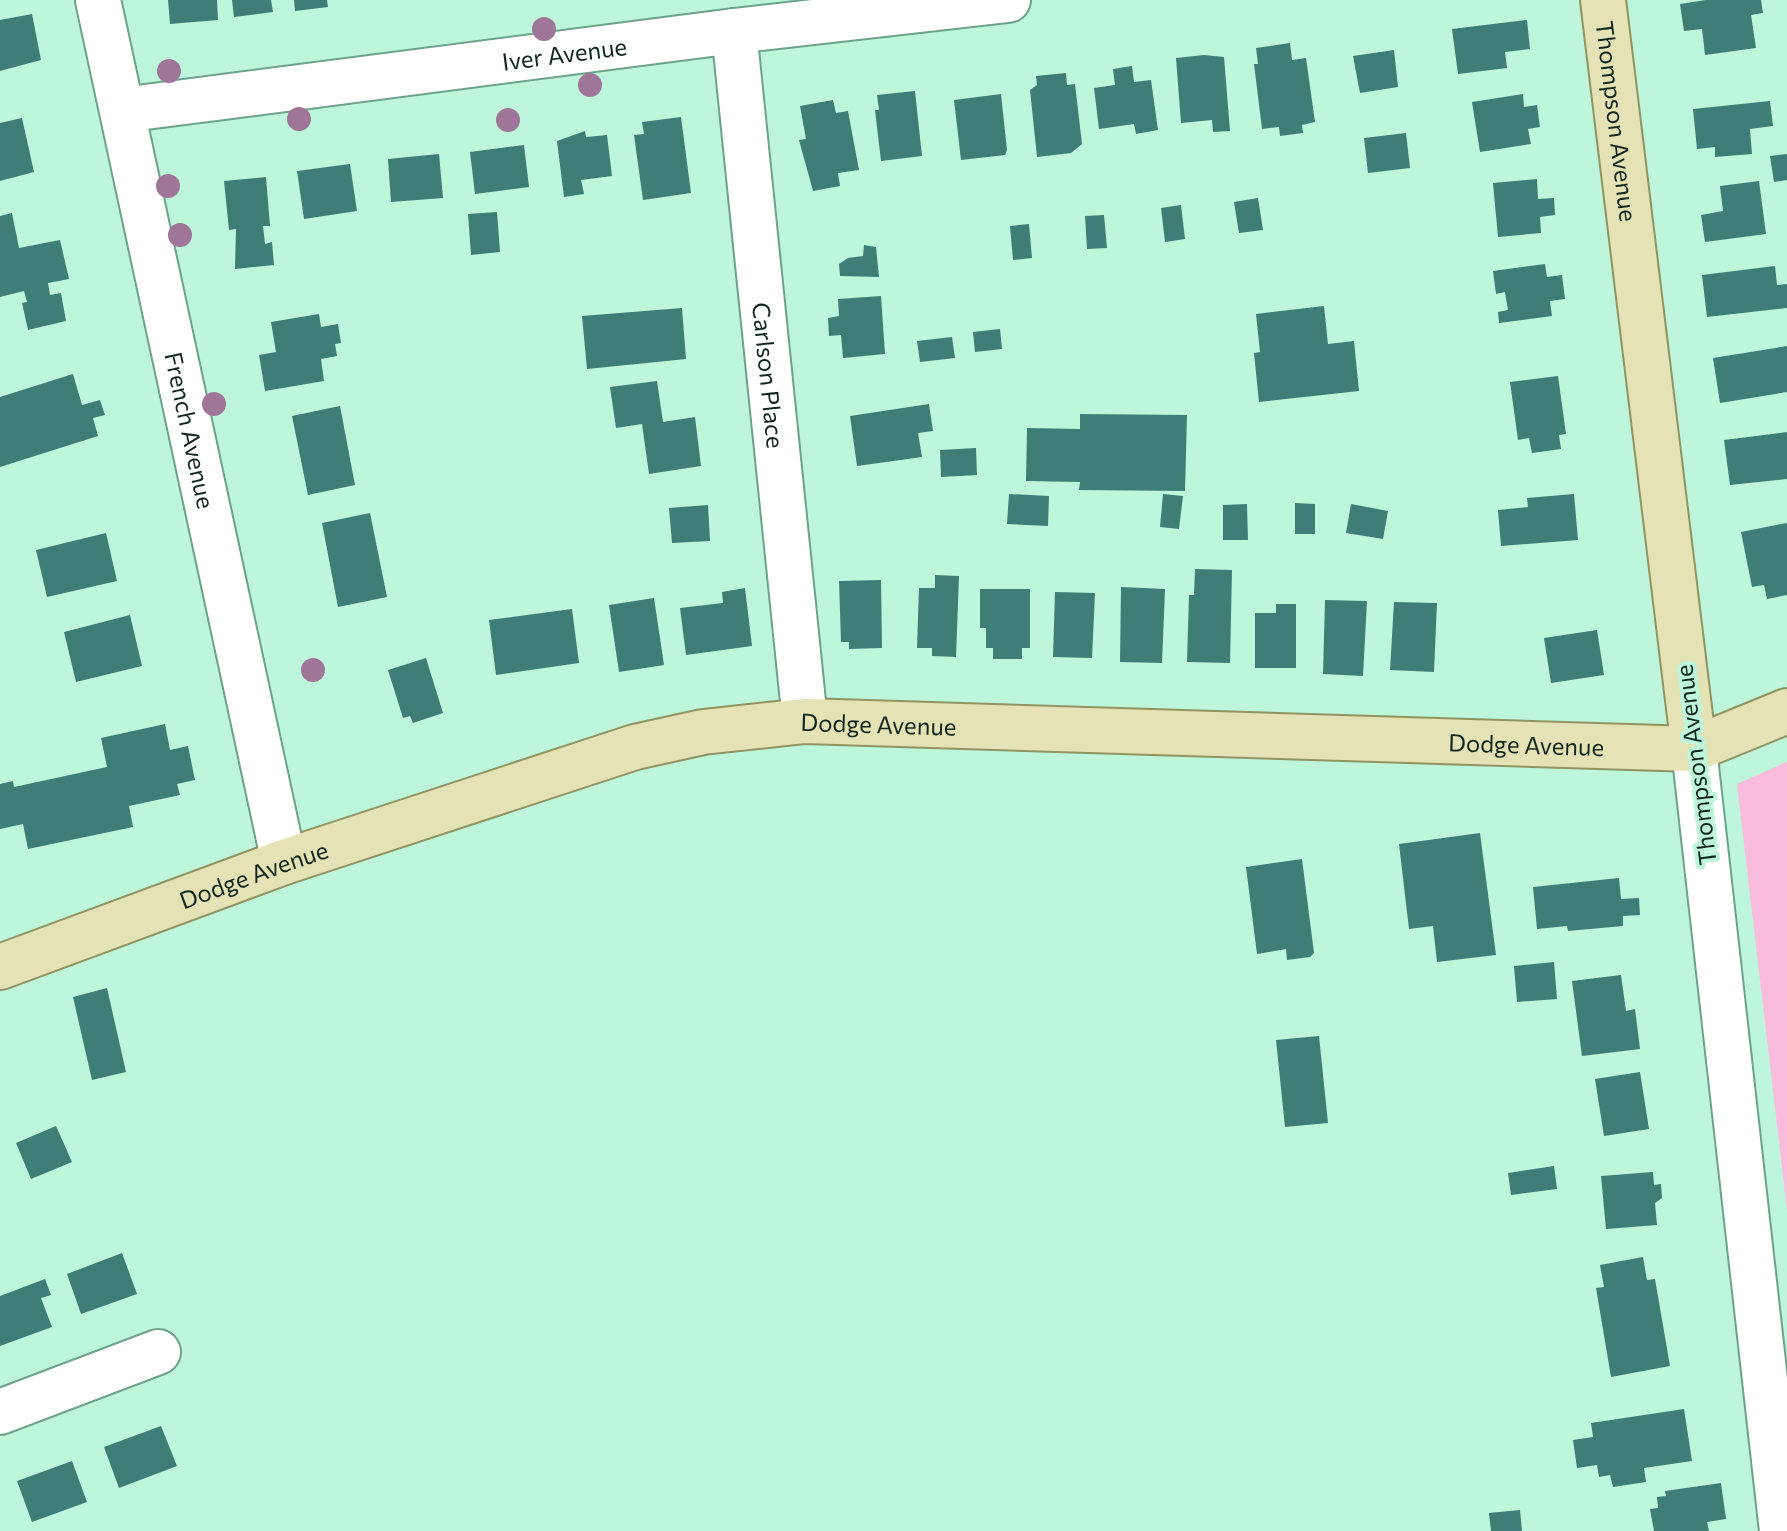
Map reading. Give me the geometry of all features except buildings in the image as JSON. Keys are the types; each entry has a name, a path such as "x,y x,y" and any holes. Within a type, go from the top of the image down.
{"main road":[{"name":"Thompson Avenue","path":"1603,0 1694,749"},
{"name":"Dodge Avenue","path":"0,967 284,862 635,747 703,732 805,721 1694,749 1787,711"}],"street":[{"name":"French Avenue","path":"98,0 284,862"},
{"name":"Iver Avenue","path":"122,110 734,31 1008,0"},
{"name":"Carlson Place","path":"734,31 805,721"},
{"name":"Thompson Avenue","path":"1694,749 1782,1531"},
{"path":"0,1412 158,1352"}],"shaded area":[{"path":"1787,762 1787,1210 1737,784"}]}
